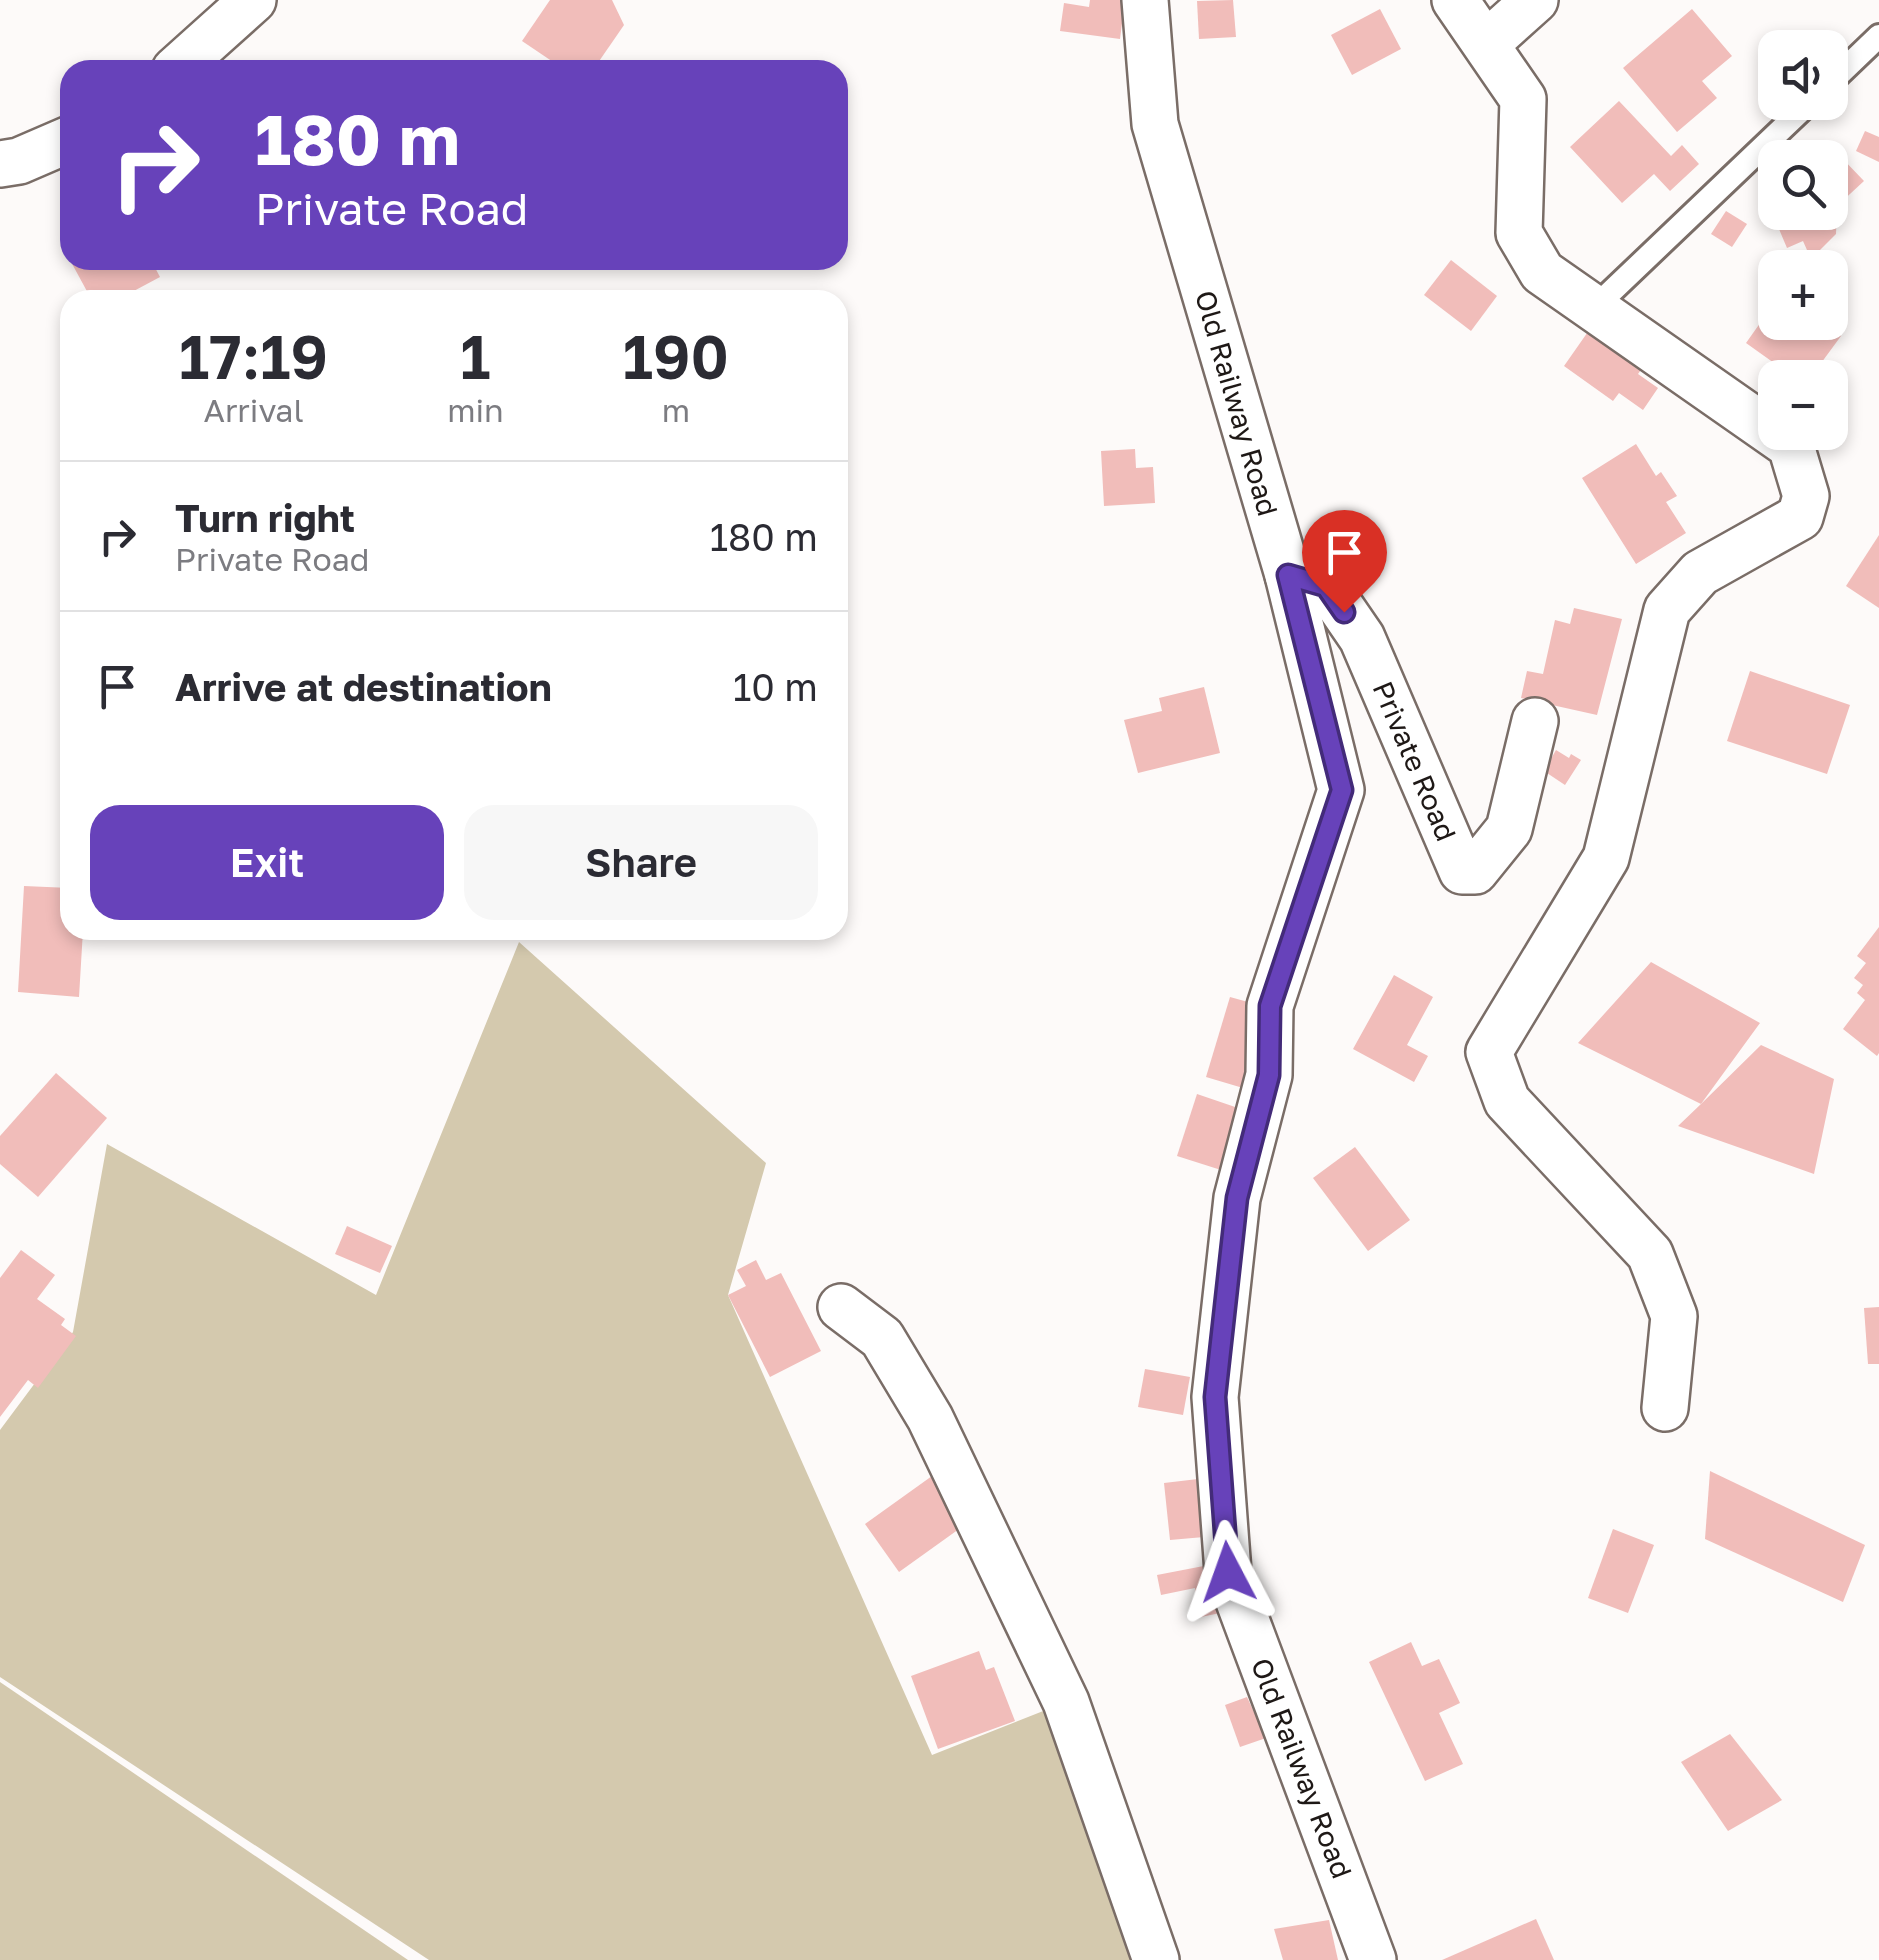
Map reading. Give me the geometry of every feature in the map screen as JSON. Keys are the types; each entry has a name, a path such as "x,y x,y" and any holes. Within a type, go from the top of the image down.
{"street":[{"path":"186,60 253,0"},
{"name":"Old Railway Road","path":"1145,0 1155,124 1288,575 1342,790 1270,1006 1269,1075 1237,1198 1215,1397 1228,1572 1374,1960"},
{"path":"1455,0 1523,99 1519,233 1542,272 1792,446 1806,496 1800,517 1700,573 1667,610 1606,858 1489,1052 1507,1101 1650,1254 1674,1316 1665,1408"},
{"path":"1486,44 1535,0"},
{"path":"0,164 19,161 60,144"},
{"name":"Private Road","path":"1288,575 1326,586 1362,638 1462,871 1475,871 1509,829 1535,721"},
{"path":"841,1306 882,1338 930,1418 1066,1702 1156,1960"}],"lane":[{"path":"1848,66 1879,36"},
{"path":"1596,308 1791,120"}],"shaded area":[{"path":"519,942 766,1163 728,1295 932,1755 1066,1702 1156,1960 429,1960 0,1677 0,1430 73,1332 107,1144 376,1295"},
{"path":"0,1682 408,1960 0,1960"}],"building":[{"path":"550,0 612,0 624,25 600,60 550,60 522,41"},
{"path":"1090,0 1125,0 1120,39 1060,31 1064,3 1089,7"},
{"path":"1233,0 1236,37 1199,39 1197,1"},
{"path":"1380,9 1401,49 1352,75 1331,35"},
{"path":"1692,9 1732,56 1702,81 1717,98 1677,132 1623,68"},
{"path":"1619,101 1671,156 1682,145 1699,164 1670,191 1654,174 1622,203 1570,147"},
{"path":"1865,131 1879,137 1879,162 1856,151"},
{"path":"1848,164 1864,181 1848,196"},
{"path":"1726,211 1747,224 1732,247 1711,234"},
{"path":"1779,230 1836,230 1820,250 1807,250 1803,241 1787,248"},
{"path":"1451,260 1497,296 1471,331 1424,295"},
{"path":"75,270 156,270 160,277 136,290 86,290"},
{"path":"1592,326 1645,364 1638,374 1658,388 1643,410 1619,393 1613,401 1564,366"},
{"path":"1758,326 1758,340 1838,340 1823,360 1770,360 1746,343"},
{"path":"1636,444 1656,476 1661,472 1677,496 1666,502 1686,533 1636,564 1582,478"},
{"path":"1135,449 1136,468 1153,467 1155,503 1104,506 1101,451"},
{"path":"1879,535 1879,608 1846,586"},
{"path":"1574,608 1622,619 1597,715 1521,698 1527,671 1543,674 1555,620 1570,624"},
{"path":"1750,671 1850,705 1827,774 1727,741"},
{"path":"1204,687 1220,753 1138,773 1124,720 1162,711 1159,698"},
{"path":"1556,750 1581,760 1565,785 1544,771"},
{"path":"24,886 60,888 60,940 82,940 79,997 18,992"},
{"path":"1879,927 1877,1056 1843,1029 1865,1000 1857,993 1863,985 1854,978 1866,963 1857,956"},
{"path":"1651,962 1760,1023 1701,1104 1578,1043"},
{"path":"1394,975 1433,997 1407,1045 1428,1056 1414,1082 1353,1049"},
{"path":"1230,997 1266,1007 1243,1088 1206,1077"},
{"path":"1761,1045 1834,1079 1814,1174 1678,1126"},
{"path":"56,1073 107,1118 38,1197 0,1164 0,1136"},
{"path":"1197,1094 1241,1109 1221,1170 1177,1156"},
{"path":"1355,1147 1410,1220 1368,1251 1313,1178"},
{"path":"347,1226 392,1246 380,1273 335,1254"},
{"path":"21,1250 55,1275 37,1299 65,1319 61,1325 76,1336 38,1388 28,1380 0,1417 0,1278"},
{"path":"756,1260 766,1280 781,1273 821,1351 770,1377 728,1295 746,1286 737,1270"},
{"path":"1879,1307 1879,1364 1868,1364 1864,1308"},
{"path":"1145,1369 1190,1377 1183,1415 1138,1407"},
{"path":"1710,1471 1865,1545 1843,1602 1705,1539"},
{"path":"932,1476 966,1524 899,1572 865,1524"},
{"path":"1198,1479 1204,1537 1170,1540 1164,1483"},
{"path":"1613,1529 1654,1545 1628,1613 1588,1598"},
{"path":"1214,1564 1225,1612 1201,1617 1195,1588 1161,1595 1157,1575"},
{"path":"1411,1642 1422,1666 1439,1659 1460,1703 1439,1713 1463,1764 1425,1781 1369,1662"},
{"path":"979,1651 986,1670 994,1667 1015,1721 938,1749 911,1676"},
{"path":"1247,1697 1266,1738 1240,1747 1225,1705"},
{"path":"1730,1734 1782,1800 1728,1831 1681,1762"},
{"path":"1536,1919 1554,1960 1442,1960"},
{"path":"1329,1920 1338,1960 1283,1960 1274,1929"}],"route":[{"path":"1228,1572 1215,1397 1237,1198 1269,1075 1270,1006 1342,790 1288,575 1326,586 1344,612"}]}
